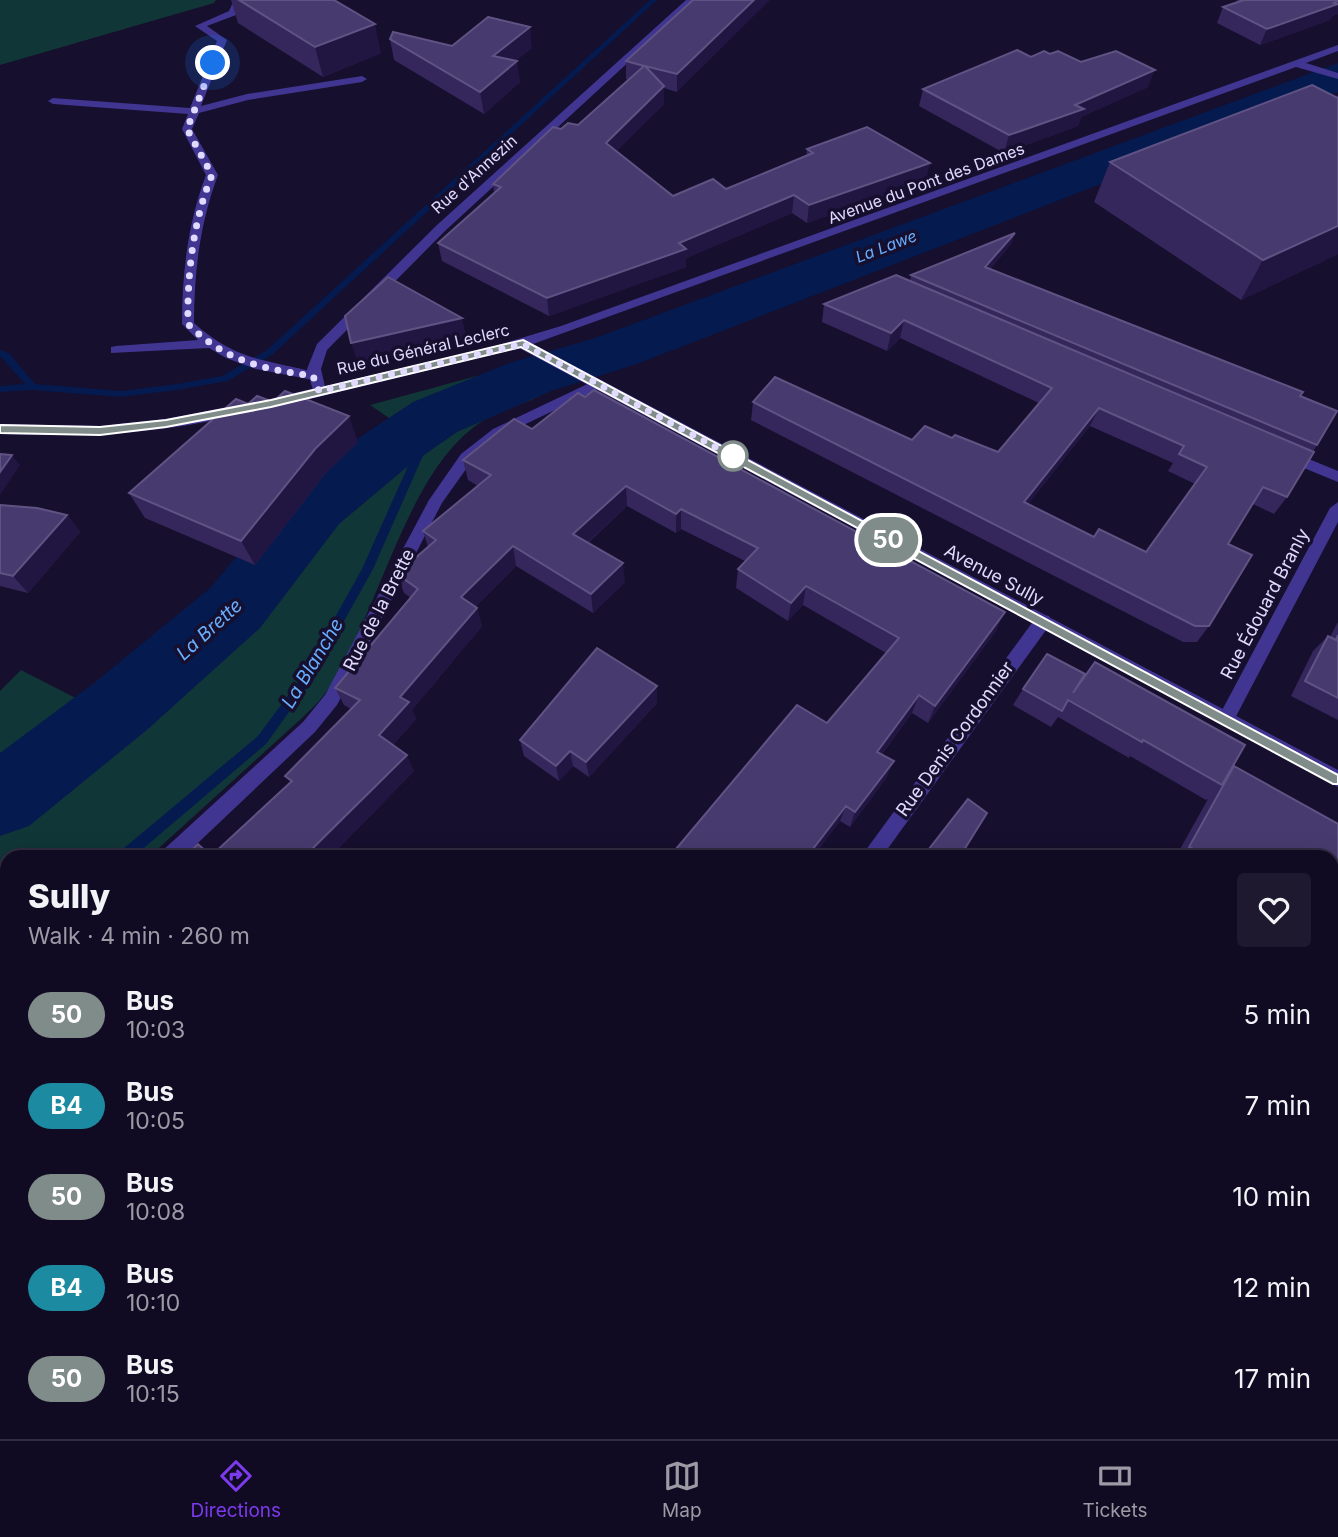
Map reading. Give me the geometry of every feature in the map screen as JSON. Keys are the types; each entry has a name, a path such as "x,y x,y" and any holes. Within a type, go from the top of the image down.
{"street":[{"path":"239,0 233,13 200,26 222,40 187,129 212,175 200,205 187,298 188,324 207,344 265,369 313,376 319,391"},
{"name":"Rue d'Annezin","path":"313,376 315,357 322,347 441,228 691,0"},
{"name":"Avenue du Pont des Dames","path":"523,344 808,243 1338,48"},
{"path":"1295,63 1338,76"},
{"path":"53,101 194,111 247,97 362,79"},
{"path":"116,350 207,344"},
{"name":"Avenue Sully","path":"523,344 1338,779"},
{"name":"Rue du Général Leclerc","path":"0,429 100,431 152,425 271,403 523,344"},
{"name":"Rue de la Brette","path":"178,850 309,727 331,700 436,500 467,458 498,432 594,381"},
{"path":"1274,449 1338,477"},
{"name":"Rue Édouard Branly","path":"1226,719 1338,508"},
{"name":"Rue Denis Cordonnier","path":"875,850 1042,621"}],"green space":[{"path":"0,0 216,0 214,3 0,65"},
{"path":"506,368 540,396 486,419 458,441 434,471 414,507 361,627 324,695 157,850 0,850 0,691 21,670 99,710 256,574 328,486 335,487 354,462 348,458 389,418 370,405"}],"building":[{"path":"239,0 334,0 375,24 315,47"},
{"path":"693,0 754,0 677,74 645,66 664,86 606,143 673,196 713,179 726,189 813,153 807,149 867,127 930,163 809,205 794,195 679,243 686,249 547,298 438,243 501,187 493,184 553,127 561,129 568,123 578,125 644,66 626,61"},
{"path":"1244,0 1338,0 1334,3 1338,4 1267,29 1223,7"},
{"path":"488,17 530,27 493,56 517,61 480,92 390,39 393,32 452,46"},
{"path":"1017,50 1031,57 1044,51 1050,54 1058,51 1081,62 1116,51 1155,70 1075,105 1084,109 1009,135 923,89"},
{"path":"1312,85 1338,98 1338,226 1263,260 1110,162"},
{"path":"1015,233 985,267 1303,392 1300,396 1337,411 1317,445 911,275"},
{"path":"896,275 1314,452 1287,497 1263,487 1228,544 1252,555 1209,626 1195,626 753,402 775,377 912,440 925,426 952,438 955,435 998,452 1052,388 904,320 891,333 824,304","holes":["1099,408 1184,446 1179,454 1207,467 1146,552 1099,529 1094,537 1024,502"]},
{"path":"388,277 462,318 351,343 345,316"},
{"path":"594,390 1005,612 935,706 919,695 877,752 894,761 855,812 846,806 812,850 677,850 797,705 827,723 899,638 806,586 791,603 738,569 758,548 681,509 676,514 626,486 573,534 623,563 591,594 513,546 461,597 477,608 400,697 409,702 379,735 407,755 313,848 315,850 217,850 292,781 285,776 360,700 335,688 418,589 397,574 436,540 423,531 491,475 463,460 514,419 532,429 578,393 585,397"},
{"path":"285,391 349,416 315,449 241,541 129,493 236,399 248,404 257,396 273,402"},
{"path":"0,454 12,455 0,472"},
{"path":"0,505 37,508 67,515 13,576 0,573"},
{"path":"1338,635 1338,698 1305,681 1328,636 1336,640"},
{"path":"597,648 657,686 586,762 570,751 556,766 520,740"},
{"path":"1047,654 1085,674 1073,693 1095,662 1245,745 1222,785 1068,700 1062,711 1023,689"},
{"path":"1234,766 1338,824 1338,850 1195,850 1189,847"},
{"path":"968,799 987,813 964,850 928,850"},
{"path":"198,844 204,850 192,850"}],"waterway":[{"path":"32,387 121,394 177,387 225,379 270,352 654,0"},
{"name":"La Lawe","path":"0,800 121,706 235,608 316,507 385,451 435,417 530,377 616,351 1032,195 1338,76"},
{"path":"0,353 6,355 32,387"},
{"path":"0,389 32,387"},
{"name":"La Blanche","path":"131,850 262,740 305,681 367,569 435,417"}],"bus line":[{"name":"50","path":"0,429 100,431 166,424 271,403 523,344 1338,779"}],"route":[{"path":"213,63 187,129 212,175 200,205 187,298 188,324 207,344 265,369 313,376 319,391 523,344 740,460 733,456"}],"water label":[{"name":"La Brette","path":"209,629"}]}
